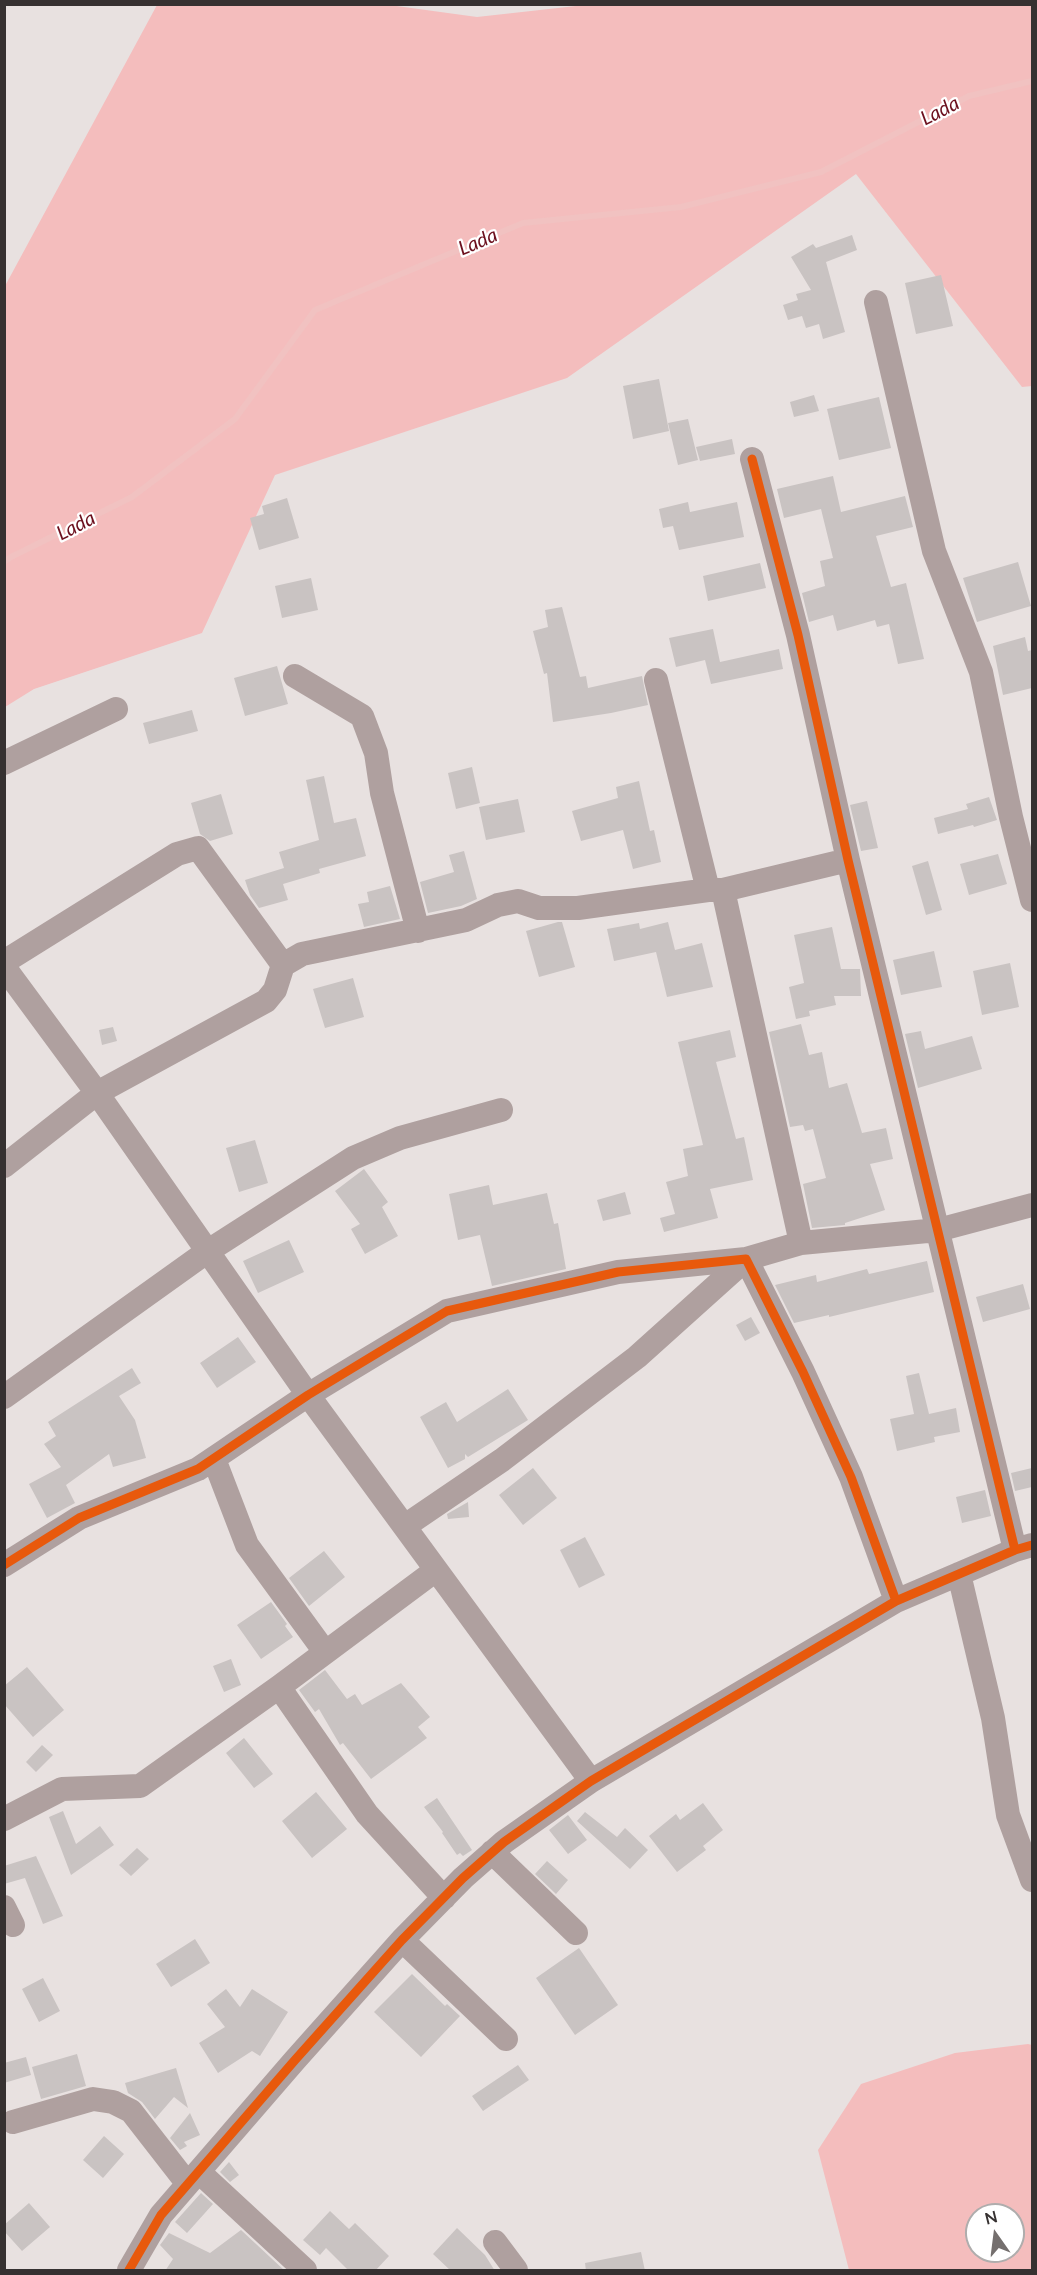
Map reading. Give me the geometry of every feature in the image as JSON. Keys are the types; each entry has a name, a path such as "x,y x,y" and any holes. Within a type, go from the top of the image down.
{"street":[{"path":"876,302 934,551 981,672 1011,817 1032,900"},
{"path":"129,2271 161,2215 295,2060 402,1940 492,1852 591,1781 896,1601 1024,1548 938,1230 848,860 798,635 752,459"},
{"path":"295,675 362,716 376,753 382,793 418,932"},
{"path":"656,680 716,890 801,1243"},
{"path":"4,763 116,709"},
{"path":"4,962 177,854 198,849 283,965"},
{"path":"4,1166 97,1093 266,1001 275,990 283,965 302,954 418,932 466,920 498,905 518,901 539,908 578,908 716,890 848,860"},
{"path":"4,967 97,1093 308,1395 591,1781"},
{"path":"4,1397 208,1251 353,1158 400,1138 501,1110"},
{"path":"4,1565 79,1518 198,1469 308,1395 447,1311 618,1272 746,1259 801,1243 938,1230 1032,1205"},
{"path":"405,1526 502,1460 637,1358 746,1259"},
{"path":"746,1259 804,1372 851,1477 896,1601"},
{"path":"214,1459 247,1545 325,1652"},
{"path":"4,1820 62,1789 140,1786 279,1687 436,1570"},
{"path":"959,1574 993,1718 1008,1815 1032,1880"},
{"path":"279,1687 367,1814 444,1898"},
{"path":"492,1852 576,1933"},
{"path":"402,1940 506,2039"},
{"path":"13,2122 93,2099 113,2102 131,2111 193,2178 305,2271"},
{"path":"495,2242 516,2271"}],"shaded area":[{"path":"382,4 477,17 594,4 1032,5 1032,386 1022,387 856,174 567,378 275,475 202,633 34,689 5,707 5,286 157,5"},
{"path":"1032,2045 1032,2270 849,2270 818,2150 861,2084 955,2053"}],"building":[{"path":"852,235 857,250 826,262 845,332 823,339 819,324 806,328 802,316 788,320 783,305 798,300 796,294 811,290 791,257 813,244 816,248"},
{"path":"941,275 953,326 916,334 905,283"},
{"path":"659,379 669,431 633,439 623,386"},
{"path":"814,395 819,411 794,417 790,402"},
{"path":"879,397 891,448 839,460 827,409"},
{"path":"688,419 698,460 678,465 668,423"},
{"path":"732,439 735,454 700,461 696,447"},
{"path":"833,476 841,512 905,496 913,527 876,536 891,587 906,583 924,659 898,664 889,624 877,627 875,620 837,631 833,615 809,622 802,593 825,586 820,561 833,558 821,509 784,518 777,489"},
{"path":"287,498 299,538 259,550 250,518 264,514 262,506"},
{"path":"688,502 690,512 737,502 744,537 679,550 673,526 663,528 659,509"},
{"path":"1018,562 1031,606 977,622 963,578"},
{"path":"760,563 766,588 708,601 703,576"},
{"path":"311,578 318,610 282,618 275,586"},
{"path":"562,607 580,677 586,676 588,688 642,676 648,705 553,722 547,673 544,674 533,631 548,627 545,610"},
{"path":"713,629 720,662 779,649 783,669 711,684 705,660 676,667 669,638"},
{"path":"1025,637 1028,651 1032,650 1032,688 1003,695 993,646"},
{"path":"277,666 288,704 245,716 234,678"},
{"path":"192,710 198,731 149,744 143,723"},
{"path":"472,767 480,803 456,809 448,773"},
{"path":"324,776 334,823 356,818 366,856 319,869 320,873 283,884 288,900 259,908 250,895 245,880 284,868 279,852 319,840 306,780"},
{"path":"639,781 650,831 654,830 661,862 633,869 623,830 581,841 572,811 618,798 616,787"},
{"path":"221,794 233,834 210,841 200,834 191,803"},
{"path":"989,797 997,820 938,834 934,818 968,809 966,804"},
{"path":"518,799 525,832 486,840 479,807"},
{"path":"867,801 878,848 861,851 850,805"},
{"path":"464,851 477,899 461,906 428,913 420,882 454,872 449,855"},
{"path":"998,854 1007,884 969,895 960,864"},
{"path":"928,861 942,910 926,915 912,866"},
{"path":"390,886 400,919 364,927 358,904 369,902 367,892"},
{"path":"562,922 575,967 539,977 526,931"},
{"path":"668,922 675,950 702,943 713,987 667,997 656,952 614,961 607,929 639,923 640,929"},
{"path":"832,927 841,969 860,969 861,996 834,996 836,1005 809,1011 810,1016 796,1019 789,987 804,983 794,935"},
{"path":"934,951 942,987 901,995 893,960"},
{"path":"1010,963 1019,1007 982,1015 973,971"},
{"path":"353,978 364,1017 325,1028 313,989"},
{"path":"801,1024 809,1055 822,1052 829,1088 847,1083 862,1133 886,1128 893,1159 870,1164 885,1210 845,1223 845,1225 812,1228 803,1184 826,1178 813,1129 805,1131 803,1125 790,1127 769,1032"},
{"path":"113,1027 117,1041 102,1045 99,1030"},
{"path":"730,1030 736,1057 716,1062 736,1139 744,1137 753,1180 710,1189 718,1218 664,1232 660,1218 675,1214 666,1182 688,1176 683,1149 703,1145 678,1042"},
{"path":"921,1031 925,1049 972,1036 982,1069 918,1088 905,1034"},
{"path":"255,1140 268,1183 239,1192 226,1148"},
{"path":"364,1169 388,1202 382,1207 398,1236 365,1254 351,1229 360,1224 335,1191"},
{"path":"489,1185 493,1205 547,1193 554,1224 558,1223 566,1269 492,1286 480,1235 458,1240 449,1194"},
{"path":"625,1192 631,1214 603,1221 597,1200"},
{"path":"289,1240 304,1272 258,1293 243,1261"},
{"path":"927,1261 934,1292 794,1323 775,1285 816,1275 817,1282 867,1269 869,1274"},
{"path":"1023,1284 1030,1309 983,1322 976,1297"},
{"path":"751,1317 760,1333 745,1341 736,1325"},
{"path":"238,1337 256,1362 217,1388 200,1363"},
{"path":"132,1368 141,1383 119,1396 135,1420 146,1458 113,1467 109,1454 66,1485 75,1503 47,1518 29,1484 61,1467 44,1444 56,1436 48,1422"},
{"path":"919,1373 929,1414 956,1408 960,1432 934,1437 935,1442 897,1451 890,1419 914,1414 906,1376"},
{"path":"508,1389 528,1420 468,1457 465,1454 465,1459 448,1468 420,1417 446,1402 457,1422"},
{"path":"533,1468 557,1498 523,1525 499,1495"},
{"path":"1032,1468 1032,1487 1015,1491 1011,1473"},
{"path":"985,1490 991,1516 962,1523 956,1497"},
{"path":"468,1502 469,1517 448,1519 447,1514"},
{"path":"585,1537 605,1575 579,1588 560,1550"},
{"path":"324,1551 345,1577 309,1606 289,1578"},
{"path":"271,1602 287,1624 285,1626 293,1637 261,1659 237,1625"},
{"path":"231,1659 241,1685 224,1692 213,1666"},
{"path":"27,1667 64,1710 33,1737 4,1704 4,1686"},
{"path":"325,1670 347,1699 355,1694 362,1705 401,1683 430,1717 418,1727 427,1738 371,1779 343,1743 340,1745 319,1709 315,1712 299,1690"},
{"path":"244,1738 273,1774 254,1788 226,1753"},
{"path":"42,1745 53,1755 36,1772 26,1762"},
{"path":"316,1792 347,1829 312,1858 282,1821"},
{"path":"437,1798 472,1850 463,1856 460,1853 457,1855 424,1807"},
{"path":"703,1803 723,1830 703,1846 706,1850 677,1872 649,1836 676,1814 680,1820"},
{"path":"63,1811 76,1844 100,1826 114,1845 71,1875 49,1817"},
{"path":"585,1812 617,1837 625,1828 648,1850 630,1869 577,1821"},
{"path":"568,1815 587,1840 568,1854 549,1830"},
{"path":"137,1848 149,1859 131,1876 119,1865"},
{"path":"36,1856 63,1916 43,1924 25,1878 4,1884 4,1866"},
{"path":"547,1861 568,1880 556,1894 535,1874"},
{"path":"195,1939 210,1963 171,1987 156,1964"},
{"path":"579,1948 618,2005 575,2035 536,1978"},
{"path":"412,1974 445,2006 447,2004 460,2016 421,2057 374,2012"},
{"path":"43,1978 60,2011 39,2022 22,1989"},
{"path":"226,1989 240,2007 252,1989 288,2012 260,2056 252,2051 218,2073 199,2043 225,2027 207,2004"},
{"path":"77,2054 86,2086 41,2099 32,2067"},
{"path":"26,2057 31,2075 4,2083 4,2063"},
{"path":"518,2065 529,2080 483,2111 472,2096"},
{"path":"176,2068 188,2108 174,2097 155,2119 142,2102 128,2093 125,2083"},
{"path":"190,2113 200,2135 184,2142 187,2146 180,2150 170,2138"},
{"path":"104,2136 124,2154 103,2178 83,2160"},
{"path":"229,2162 239,2175 230,2182 220,2172"},
{"path":"201,2193 213,2204 187,2233 175,2222"},
{"path":"29,2203 50,2227 22,2251 4,2231 4,2225"},
{"path":"330,2211 349,2229 355,2223 389,2256 375,2271 349,2271 326,2248 320,2255 303,2240"},
{"path":"457,2228 485,2255 495,2271 451,2271 433,2254"},
{"path":"241,2230 285,2271 165,2271 173,2259 160,2245 169,2233 210,2253"},
{"path":"641,2252 645,2271 586,2271 585,2263"}],"waterway":[{"name":"Lada","path":"4,562 132,497 235,419 315,310 523,223 681,207 821,172 969,96 1032,81"}],"cycle path":[{"path":"752,459 798,635 848,860 1015,1550"},
{"path":"4,1565 79,1518 198,1469 308,1395 447,1311 618,1272 746,1259 803,1372 851,1477 896,1601"},
{"path":"129,2270 161,2215 295,2060 402,1940 463,1878 504,1842 591,1781 896,1601 1015,1550 1032,1545"}]}
